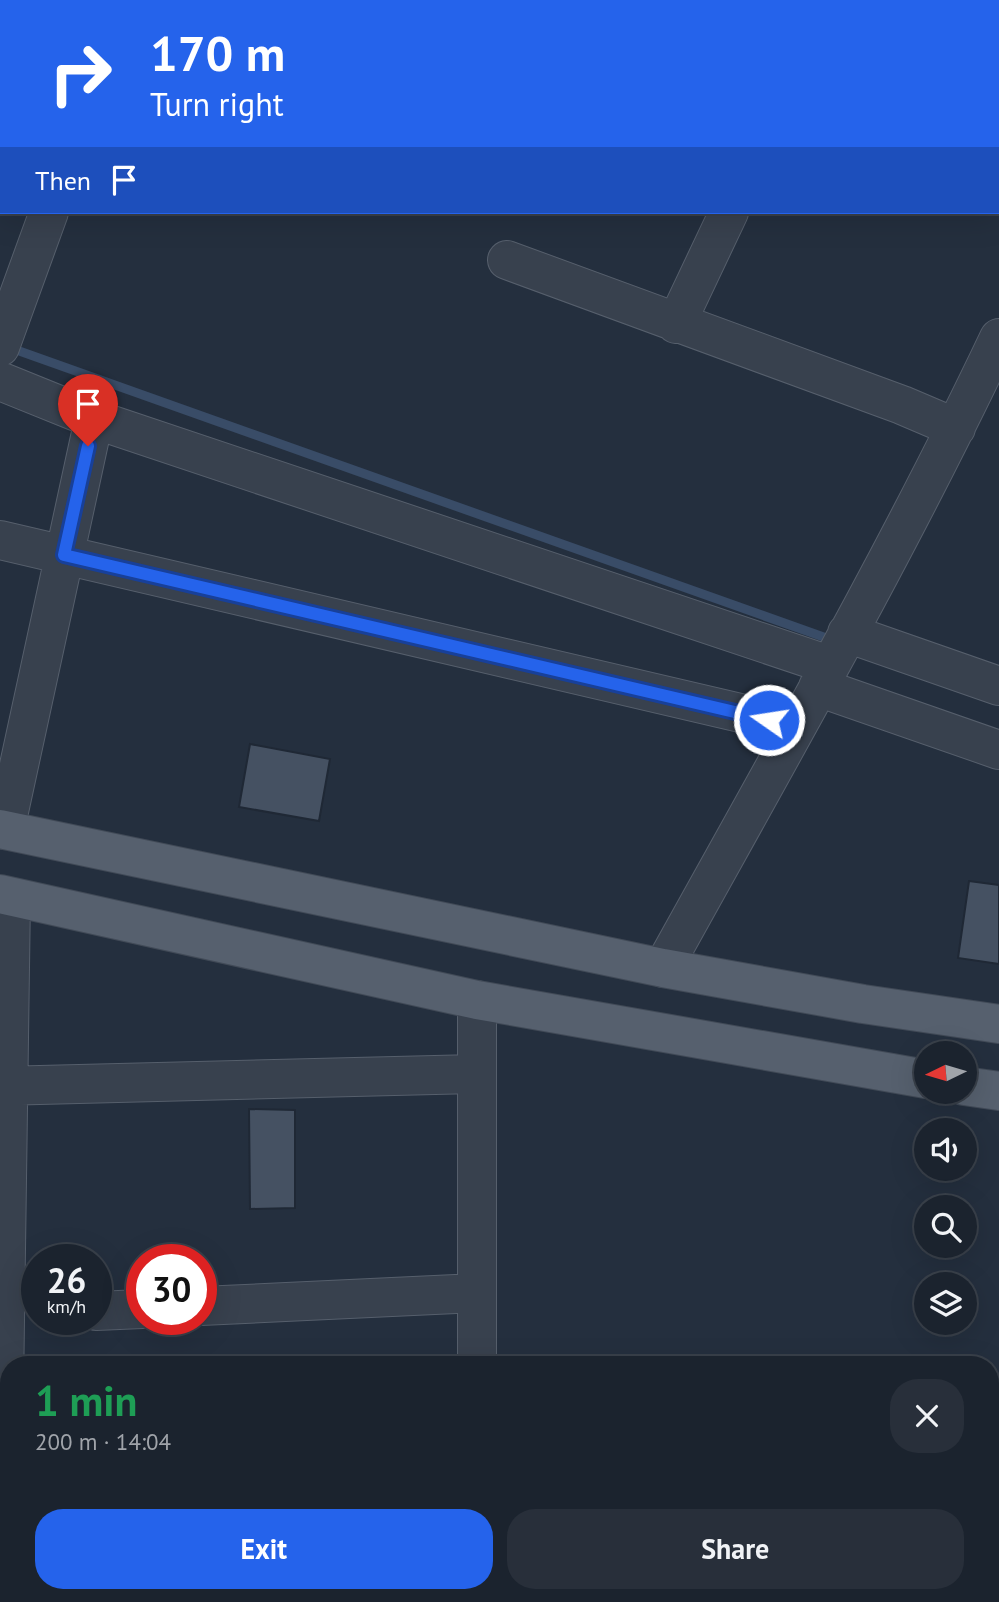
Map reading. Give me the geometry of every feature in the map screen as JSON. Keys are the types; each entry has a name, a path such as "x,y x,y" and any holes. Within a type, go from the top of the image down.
{"main road":[{"path":"2,830 663,968 863,1004 999,1024"},
{"path":"5,895 477,1000 914,1077"},
{"path":"977,1088 999,1091"}],"street":[{"path":"3,340 12,278 48,214"},
{"path":"676,324 728,214"},
{"path":"507,260 902,405 956,428"},
{"path":"663,968 835,656 956,428 999,338"},
{"path":"0,380 94,419 835,656 999,686"},
{"path":"2,830 94,419"},
{"path":"0,540 796,726"},
{"path":"835,656 999,750"},
{"path":"5,895 4,1086 14,1314 12,1356"},
{"path":"477,1000 477,1356"},
{"path":"4,1086 475,1074"},
{"path":"217,1305 477,1293"}],"building":[{"path":"250,744 330,759 319,821 239,807"},
{"path":"969,881 999,885 999,964 958,958"},
{"path":"249,1109 295,1110 295,1208 250,1209"}],"waterway":[{"path":"8,347 832,640"}],"route":[{"path":"88,446 64,555 769,720"}]}
